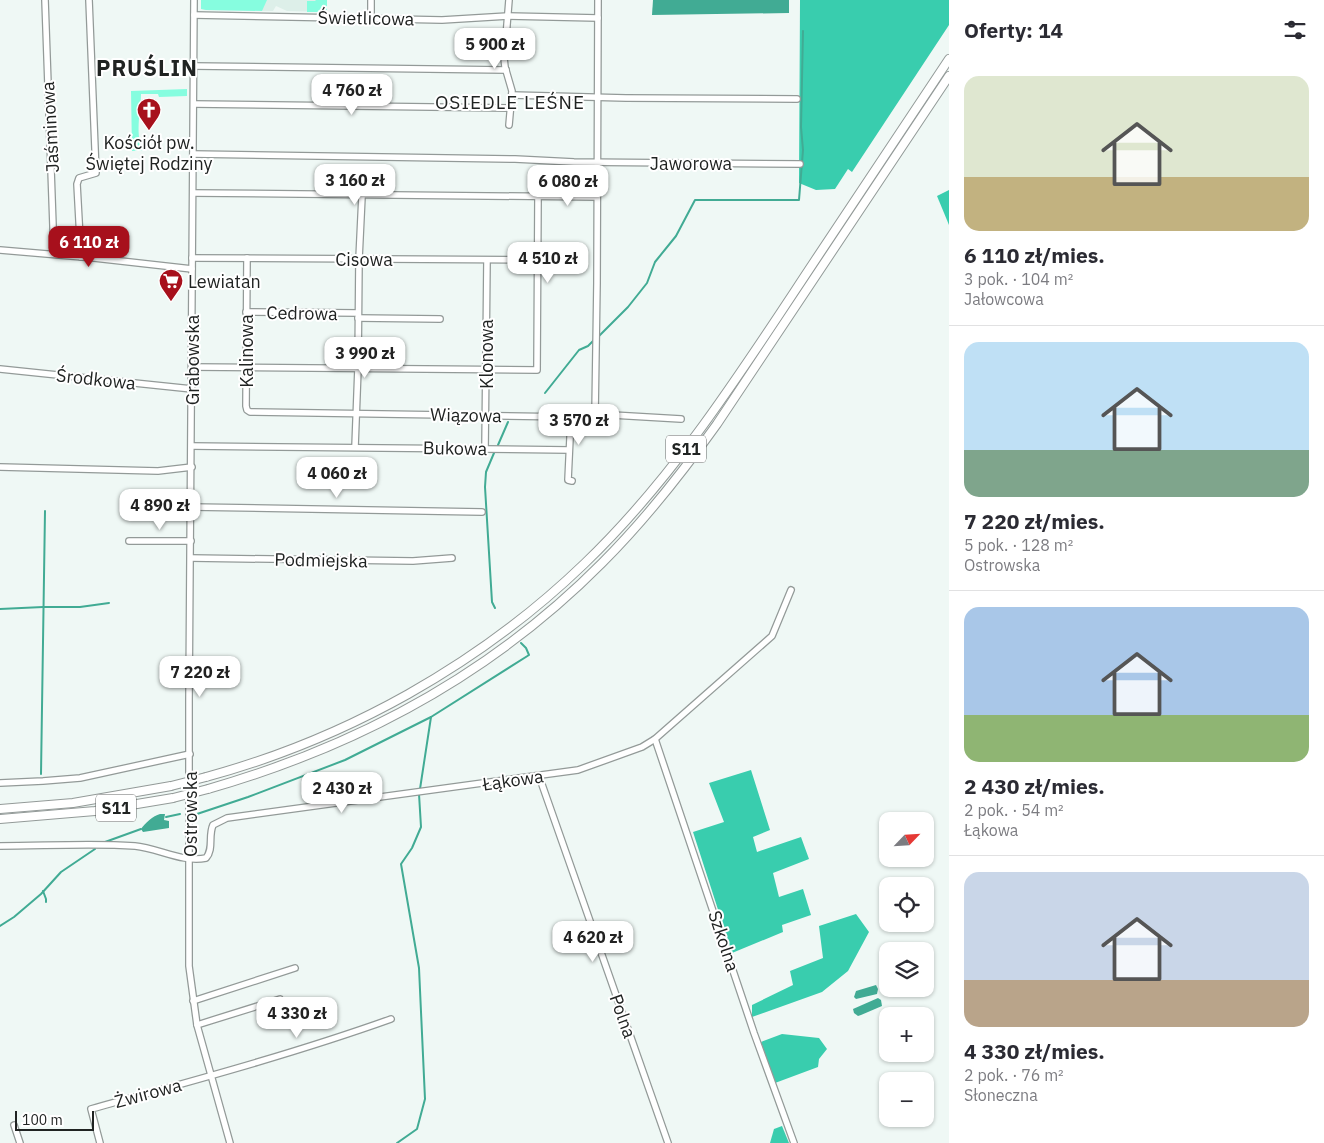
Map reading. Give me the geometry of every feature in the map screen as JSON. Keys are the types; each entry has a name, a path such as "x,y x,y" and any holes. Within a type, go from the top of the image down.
{"highway":[{"name":"S11","path":"0,809 73,803 171,786 269,757 361,719 406,695 454,667 537,606 584,564 645,500 701,429 949,59"},
{"name":"S11","path":"0,819 95,811 174,798 256,775 327,748 370,729 417,704 504,647 563,600 602,564 660,499 689,463 718,424 949,76"}],"street":[{"name":"Jaśminowa","path":"45,0 54,254"},
{"path":"81,257 77,184 80,178 96,173 89,0"},
{"name":"Grabowska","path":"191,480 194,0"},
{"path":"371,0 371,18"},
{"path":"508,0 506,37 503,49 512,95 509,125"},
{"path":"595,414 598,0"},
{"name":"Świetlicowa","path":"194,15 442,20 508,16 598,18"},
{"path":"194,66 506,70"},
{"path":"512,95 797,99"},
{"path":"194,104 511,108"},
{"name":"Jaworowa","path":"193,154 800,164"},
{"path":"193,193 598,197"},
{"path":"355,447 362,196"},
{"path":"192,367 538,370 538,197"},
{"path":"0,250 192,269"},
{"name":"Cisowa","path":"192,258 537,260"},
{"name":"Kalinowa","path":"247,258 246,406 250,412"},
{"name":"Klonowa","path":"485,449 487,260"},
{"name":"Cedrowa","path":"246,312 440,318"},
{"name":"Środkowa","path":"0,369 192,388"},
{"name":"Wiązowa","path":"250,412 571,417 595,414 681,419"},
{"path":"571,417 568,480 572,482"},
{"name":"Bukowa","path":"192,446 569,450"},
{"path":"0,467 158,471 192,468"},
{"name":"Ostrowska","path":"191,480 189,966 197,1025 230,1143"},
{"path":"192,507 482,512"},
{"path":"129,541 191,540"},
{"name":"Podmiejska","path":"191,558 413,561 452,558"},
{"name":"Łąkowa","path":"190,859 203,859 208,856 211,830 218,821 227,818 578,770 642,747 656,738 772,636 791,590"},
{"name":"Szkolna","path":"656,738 754,1033 794,1143"},
{"path":"0,783 65,780 190,754"},
{"name":"Polna","path":"539,776 668,1143"},
{"path":"0,846 137,846 190,859"},
{"path":"193,1001 295,968"},
{"path":"197,1025 280,999"},
{"path":"210,1076 351,1033 391,1018"},
{"name":"Żwirowa","path":"100,1143 91,1109 210,1076"},
{"path":"14,1125 20,1143"}],"shaded area":[{"path":"201,0 327,0 327,12 287,11 276,6 273,11 206,10 201,9"},
{"path":"201,0 267,0 262,11 206,10 201,9"},
{"path":"327,0 327,12 307,12 307,1"},
{"path":"653,0 789,0 789,13 652,15"},
{"path":"800,0 949,0 949,25 852,172 848,169 835,189 816,190 799,183"},
{"path":"187,89 187,96 159,97 158,94 141,94 139,139 144,150 132,151 131,91"},
{"path":"949,190 949,225 937,196"},
{"path":"751,770 770,830 753,837 757,852 801,837 809,859 773,873 779,897 803,889 811,915 782,925 783,932 732,953 693,832 724,822 709,783"},
{"path":"160,814 165,814 164,820 169,821 169,828 143,832 141,829 145,824"},
{"path":"856,914 869,932 848,971 822,992 752,1017 752,1005 793,985 790,971 823,958 819,926"},
{"path":"876,985 878,989 877,994 856,999 854,997 856,991"},
{"path":"878,998 881,1000 882,1006 858,1016 854,1013 853,1009"},
{"path":"782,1034 819,1038 827,1049 819,1059 818,1067 775,1083 761,1042"},
{"path":"782,1126 789,1143 770,1143 774,1129"}],"waterway":[{"path":"598,337 628,307 647,283 655,262 676,236 695,200 799,200 803,150 801,127 803,31"},
{"path":"545,393 579,350 588,346 594,340"},
{"path":"498,445 508,422"},
{"path":"494,453 486,472 485,487 492,602 495,608"},
{"path":"41,774 45,511"},
{"path":"0,609 80,607 109,603"},
{"path":"197,814 248,797 345,760 431,717 529,655 521,643"},
{"path":"420,789 431,717"},
{"path":"397,1143 417,1129 425,1099 419,968 401,864 412,848 421,827 419,794"},
{"path":"166,817 180,814"},
{"path":"105,842 141,829"},
{"path":"0,926 14,917 41,894 61,872 95,849"},
{"path":"43,891 46,902"}],"place":[{"name":"Kościół pw. Świętej Rodziny","path":"149,131"},
{"name":"Lewiatan","path":"171,302"}],"district":[{"name":"PRUŚLIN","path":"147,67"},
{"name":"OSIEDLE LEŚNE","path":"510,102"}]}
